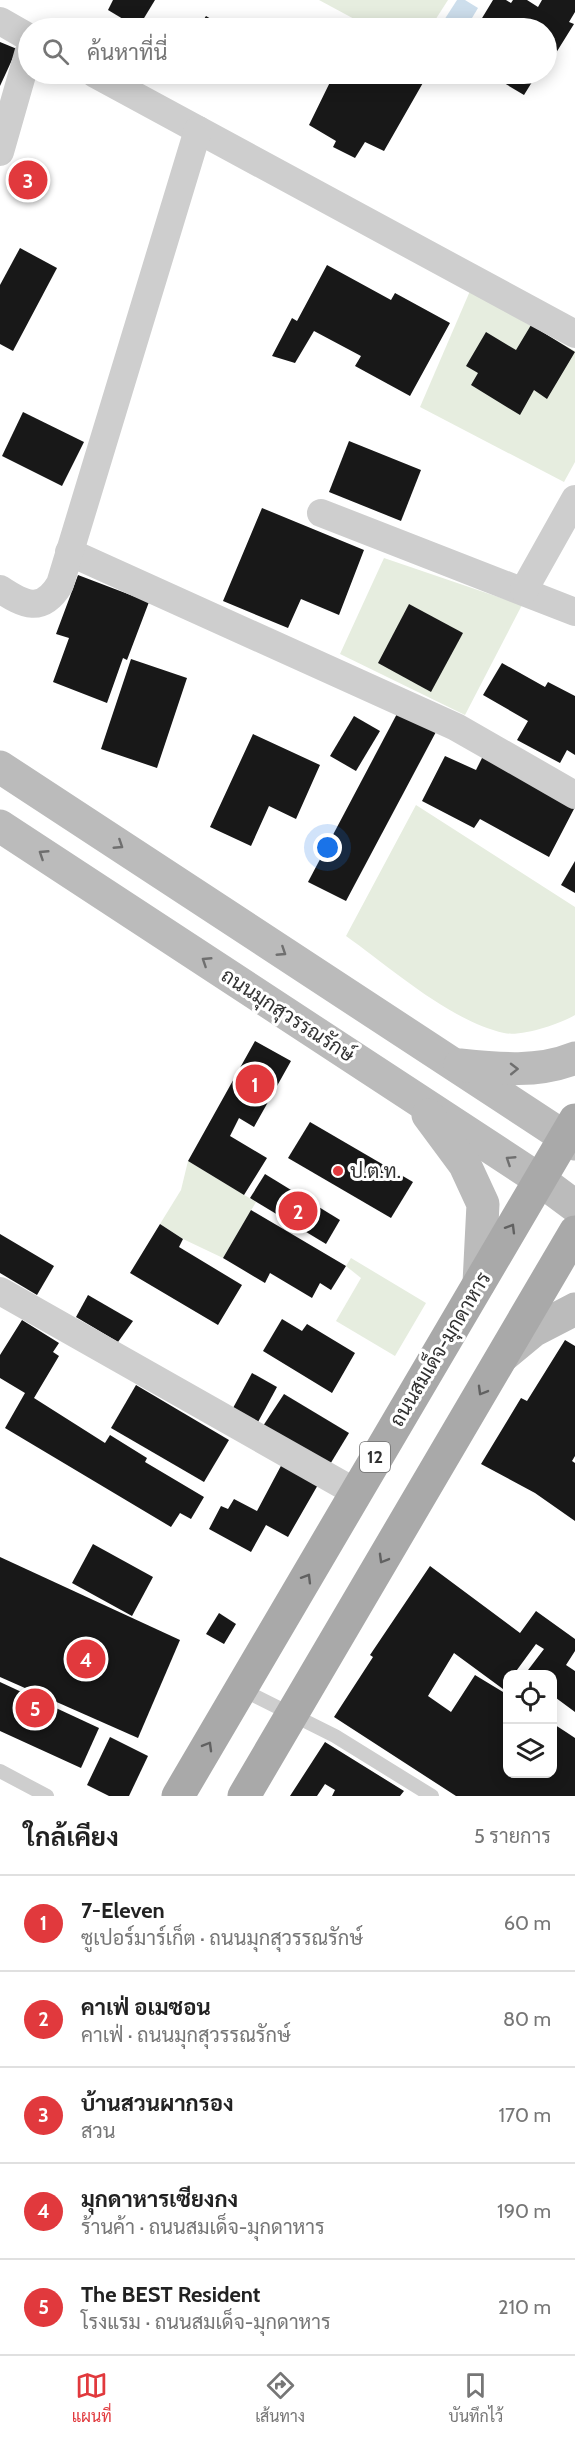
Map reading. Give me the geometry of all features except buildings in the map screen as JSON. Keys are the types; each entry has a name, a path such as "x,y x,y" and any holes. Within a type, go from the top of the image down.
{"main road":[{"path":"0,767 455,1065 572,1134"},
{"name":"ถนนมุกสุวรรณรักษ์","path":"0,826 540,1180 575,1206"},
{"path":"455,1065 512,1070 557,1065 575,1058"},
{"path":"415,1098 465,1165 483,1204 479,1283"},
{"name":"ถนนสมเด็จ-มุกดาหาร","path":"178,1796 540,1180 572,1134"},
{"path":"244,1796 575,1232"},
{"path":"502,1357 533,1331 575,1309"}],"street":[{"path":"0,21 18,31"},
{"path":"0,152 19,84"},
{"path":"113,84 575,334"},
{"path":"0,589 27,605 47,600 60,584 198,130"},
{"path":"524,590 575,500"},
{"path":"321,513 524,590 575,612"},
{"path":"69,552 456,727 575,795"},
{"path":"0,1291 355,1492"}],"lane":[{"path":"241,1689 335,1736 432,1796"},
{"path":"0,1772 47,1796"}],"shaded area":[{"path":"319,0 448,0 436,18 352,18"},
{"path":"470,291 575,351 575,462 564,482 420,407"},
{"path":"384,558 522,605 465,715 340,654"},
{"path":"416,805 575,907 575,1015 550,1026 520,1033 504,1033 484,1027 422,992 346,936"},
{"path":"188,1161 256,1202 223,1258 183,1239 160,1224 181,1190"},
{"path":"351,1258 426,1303 395,1356 336,1321 361,1278 346,1266"}],"water":[{"path":"457,0 465,0 478,8 472,18 445,18"}],"place":[{"name":"บ้านสวนผากรอง","path":"28,180"},
{"name":"7-Eleven","path":"255,1084"},
{"name":"ป.ต.ท.","path":"338,1171"},
{"name":"คาเฟ่ อเมซอน","path":"298,1211"},
{"name":"มุกดาหารเซียงกง","path":"86,1659"},
{"name":"The BEST Resident","path":"35,1708"}]}
